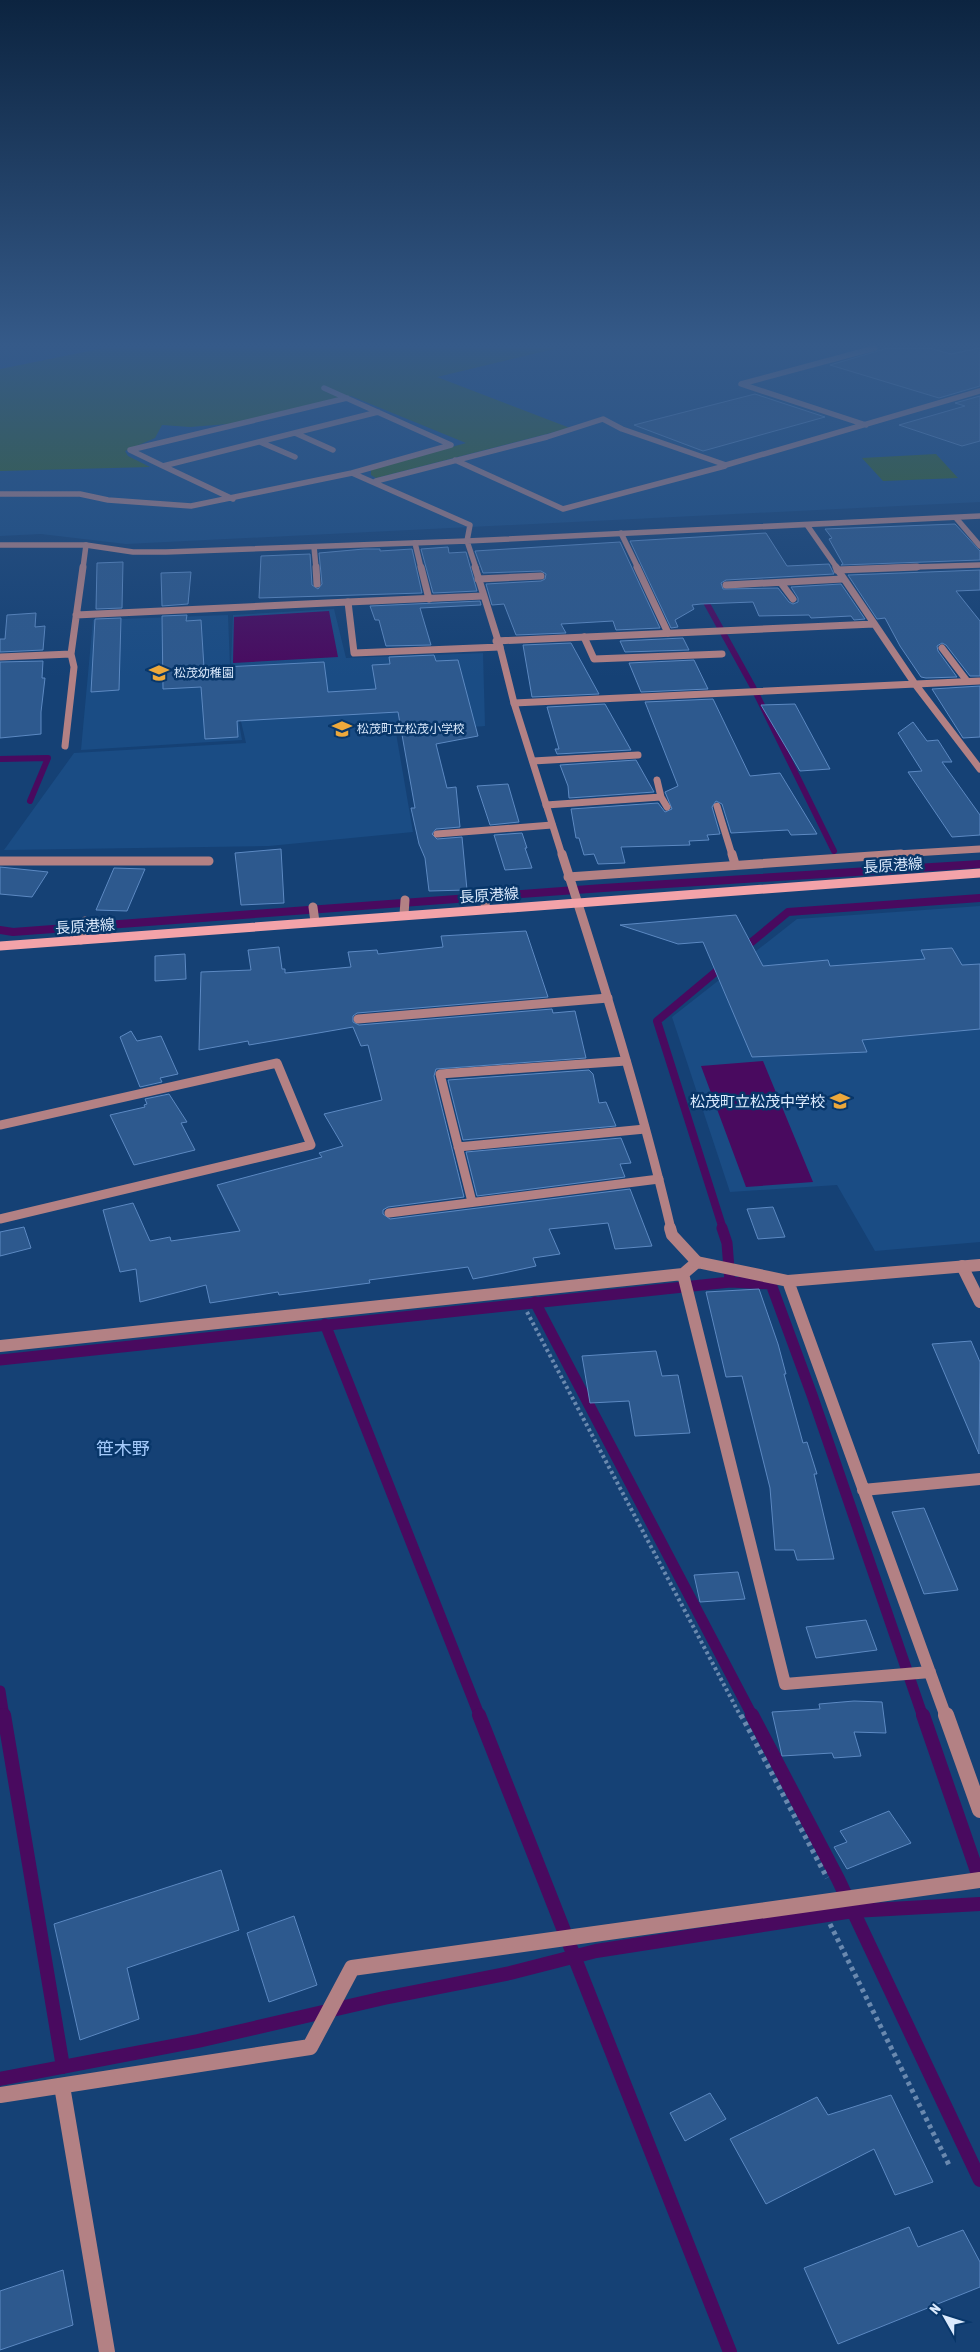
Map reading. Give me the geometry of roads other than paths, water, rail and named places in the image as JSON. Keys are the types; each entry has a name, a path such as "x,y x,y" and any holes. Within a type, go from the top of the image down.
{"main road":[{"name":"長原港線","path":"0,946 486,909 572,890 980,873"}],"street":[{"path":"146,458 233,499"},
{"path":"162,466 196,458"},
{"path":"0,494 80,494 108,500 191,506 233,499 258,491 352,473 406,458"},
{"path":"376,481 464,458"},
{"path":"705,458 726,465"},
{"path":"455,460 563,509 751,458"},
{"path":"352,473 376,481 434,511 470,525 467,541 514,703 572,890 608,998 659,1179 672,1236 697,1262 788,1281 980,1265"},
{"path":"0,546 86,545 133,552 314,547 980,516"},
{"path":"956,518 980,546"},
{"path":"807,525 915,684 980,769"},
{"path":"621,533 668,633"},
{"path":"415,543 429,599"},
{"path":"65,746 74,666 71,654 86,545"},
{"path":"314,547 317,584"},
{"path":"837,570 980,565"},
{"path":"478,579 541,576"},
{"path":"726,585 843,579"},
{"path":"781,583 793,599"},
{"path":"76,615 483,596"},
{"path":"348,602 354,653 584,637 874,624"},
{"path":"584,637 594,659 722,654"},
{"path":"942,648 967,681"},
{"path":"0,658 71,654"},
{"path":"514,703 980,681"},
{"path":"533,761 638,755"},
{"path":"657,780 661,797 667,807"},
{"path":"546,804 661,797"},
{"path":"717,806 736,864"},
{"path":"437,834 552,825"},
{"path":"572,890 736,864 980,849"},
{"path":"0,861 209,860"},
{"path":"483,893 486,909"},
{"path":"404,915 405,900"},
{"path":"313,907 315,922"},
{"path":"81,940 85,921"},
{"path":"358,1019 608,998"},
{"path":"472,1202 440,1074 626,1061"},
{"path":"0,1125 277,1063 310,1145 0,1219"},
{"path":"458,1147 645,1129"},
{"path":"389,1213 659,1179"},
{"path":"0,1346 683,1274 697,1262"},
{"path":"962,1266 980,1302"},
{"path":"683,1274 785,1684 930,1672"},
{"path":"788,1281 980,1810"},
{"path":"863,1490 980,1479"},
{"path":"0,2095 310,2047 352,1968 980,1880"},
{"path":"62,2086 107,2352"}],"waterway":[{"path":"701,593 753,687 834,851"},
{"path":"0,759 48,758 30,801"},
{"path":"0,930 13,932 603,888 980,864"},
{"path":"742,950 788,912 980,898"},
{"path":"723,1229 657,1021 724,965"},
{"path":"722,1228 727,1243 730,1282"},
{"path":"535,1303 730,1282"},
{"path":"730,1282 771,1284 812,1395 923,1717"},
{"path":"325,1325 535,1303"},
{"path":"535,1303 753,1717"},
{"path":"0,1360 325,1325"},
{"path":"325,1325 480,1717"},
{"path":"0,1691 4,1717"},
{"path":"4,1715 63,2067"},
{"path":"479,1715 574,1957"},
{"path":"752,1715 853,1911"},
{"path":"923,1715 980,1880"},
{"path":"853,1911 980,1904"},
{"path":"574,1957 596,1951 853,1911"},
{"path":"853,1911 980,2180"},
{"path":"63,2067 198,2041 384,1998 510,1973 574,1957"},
{"path":"574,1957 730,2352"},
{"path":"0,2079 63,2067"}],"place":[{"name":"松茂幼稚園","path":"159,673"},
{"name":"松茂町立松茂小学校","path":"342,729"},
{"name":"松茂町立松茂中学校","path":"840,1101"}],"district":[{"name":"笹木野","path":"123,1448"}]}
